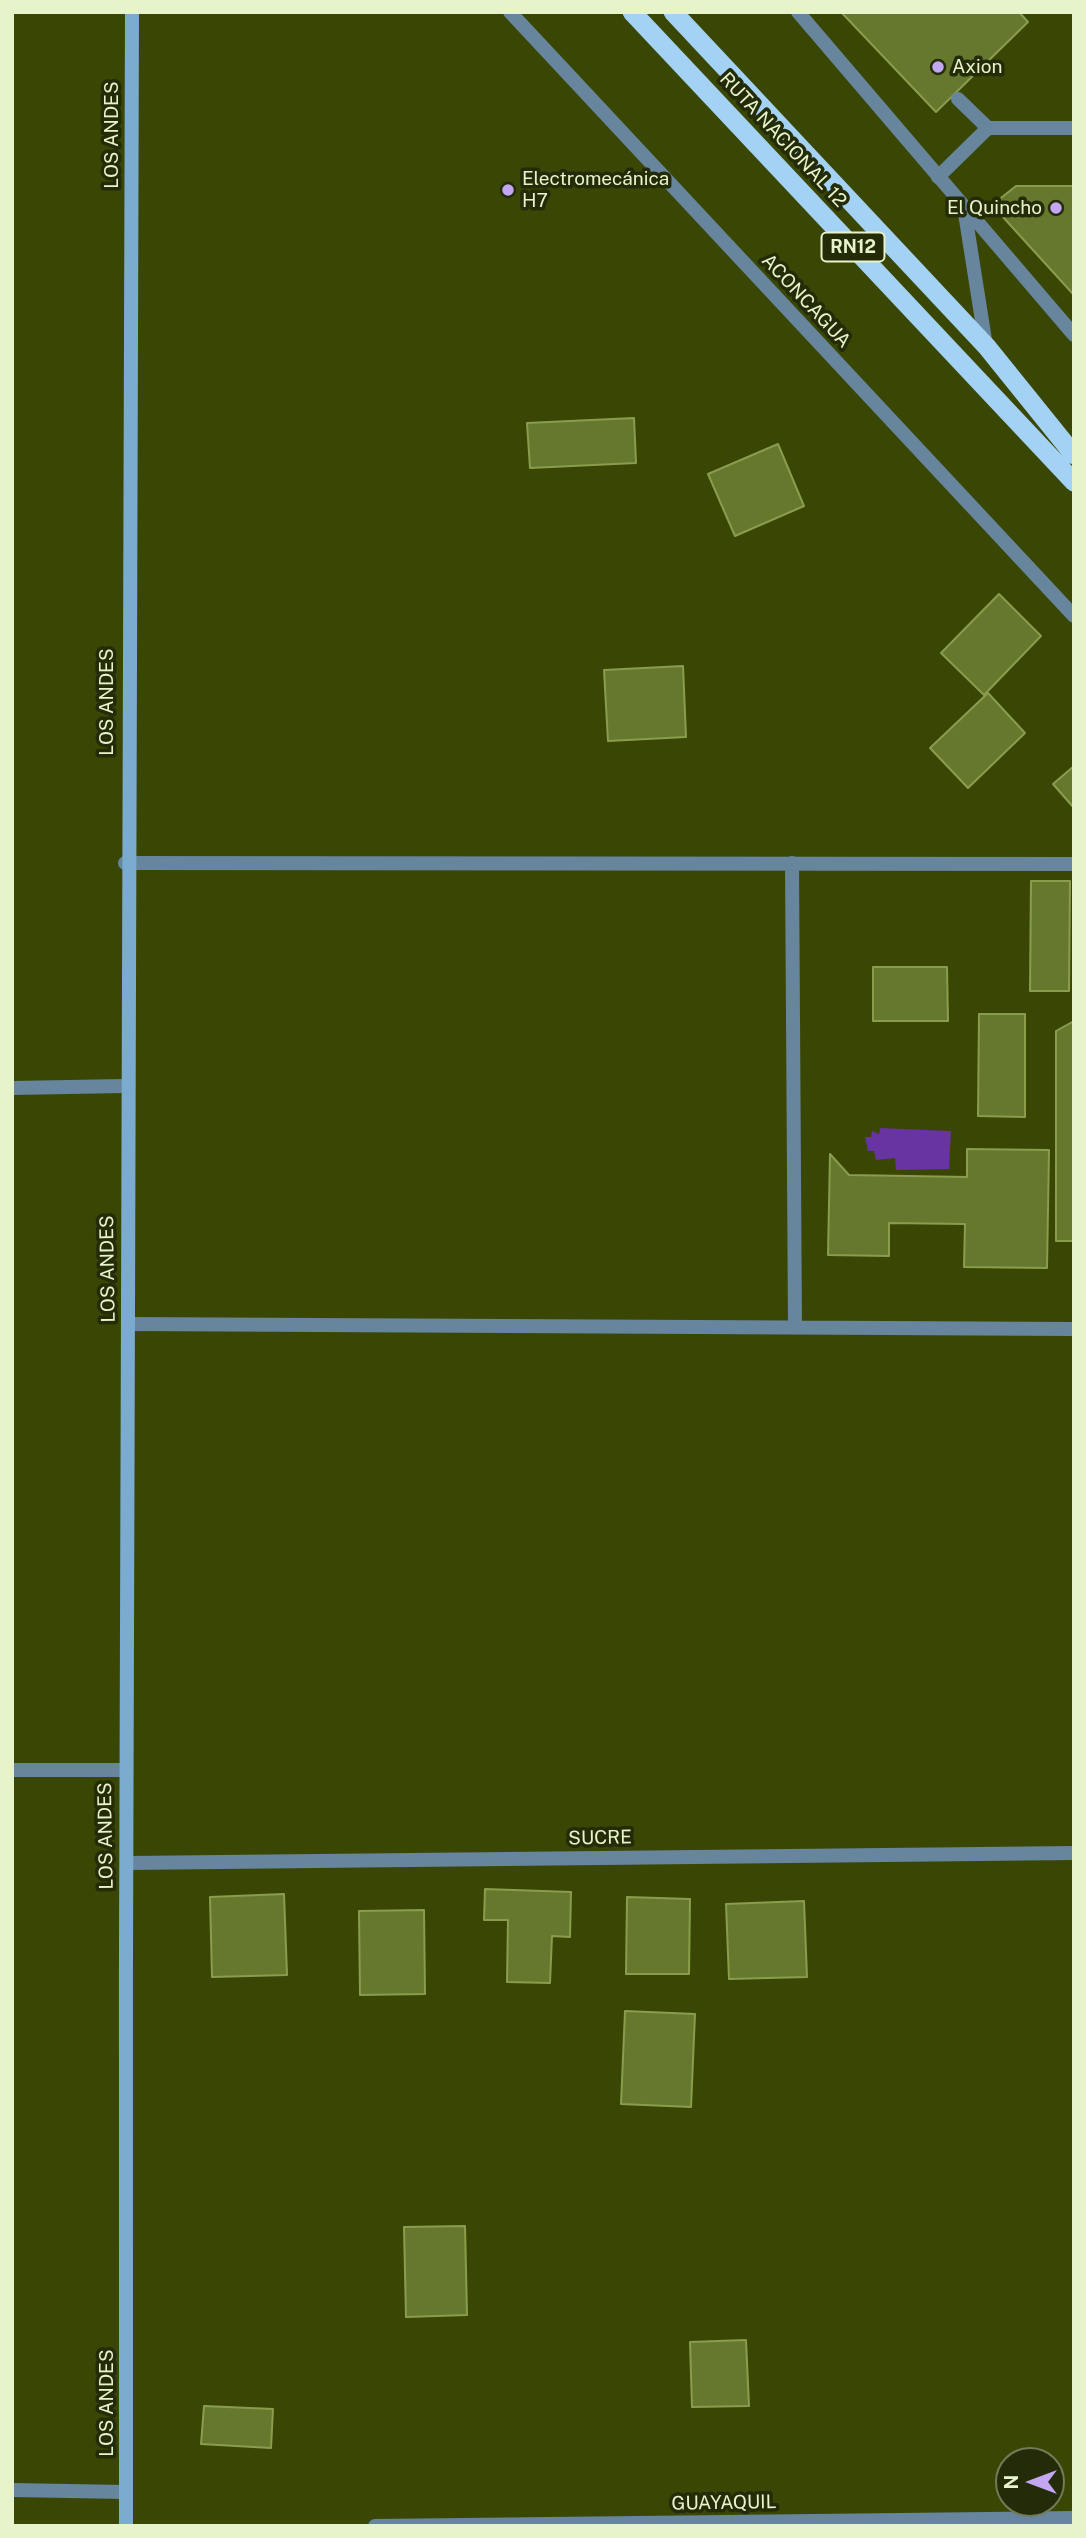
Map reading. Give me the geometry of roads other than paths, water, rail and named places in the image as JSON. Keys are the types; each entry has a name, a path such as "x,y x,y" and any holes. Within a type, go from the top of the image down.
{"highway":[{"name":"RUTA NACIONAL 12","path":"632,12 1074,482"},
{"name":"RUTA NACIONAL 12","path":"673,12 986,347 1074,455"}],"main road":[{"name":"LOS ANDES","path":"126,2526 125,1770 128,1324 125,863 132,12"}],"street":[{"name":"ACONCAGUA","path":"510,12 1074,616"},
{"path":"798,12 1074,335"},
{"path":"958,99 988,128 1074,128"},
{"path":"938,177 988,128"},
{"path":"964,207 986,347"},
{"path":"125,863 1074,864"},
{"path":"792,863 795,1327"},
{"path":"12,1088 125,1086"},
{"path":"128,1324 1074,1329"},
{"path":"12,1770 125,1770"},
{"name":"SUCRE","path":"127,1863 1074,1853"},
{"path":"12,2490 126,2492"},
{"name":"GUAYAQUIL","path":"375,2526 1074,2518"}],"place":[{"name":"Axion","path":"938,67"},
{"name":"Electromecánica H7","path":"508,190"},
{"name":"El Quincho","path":"1056,208"}]}
